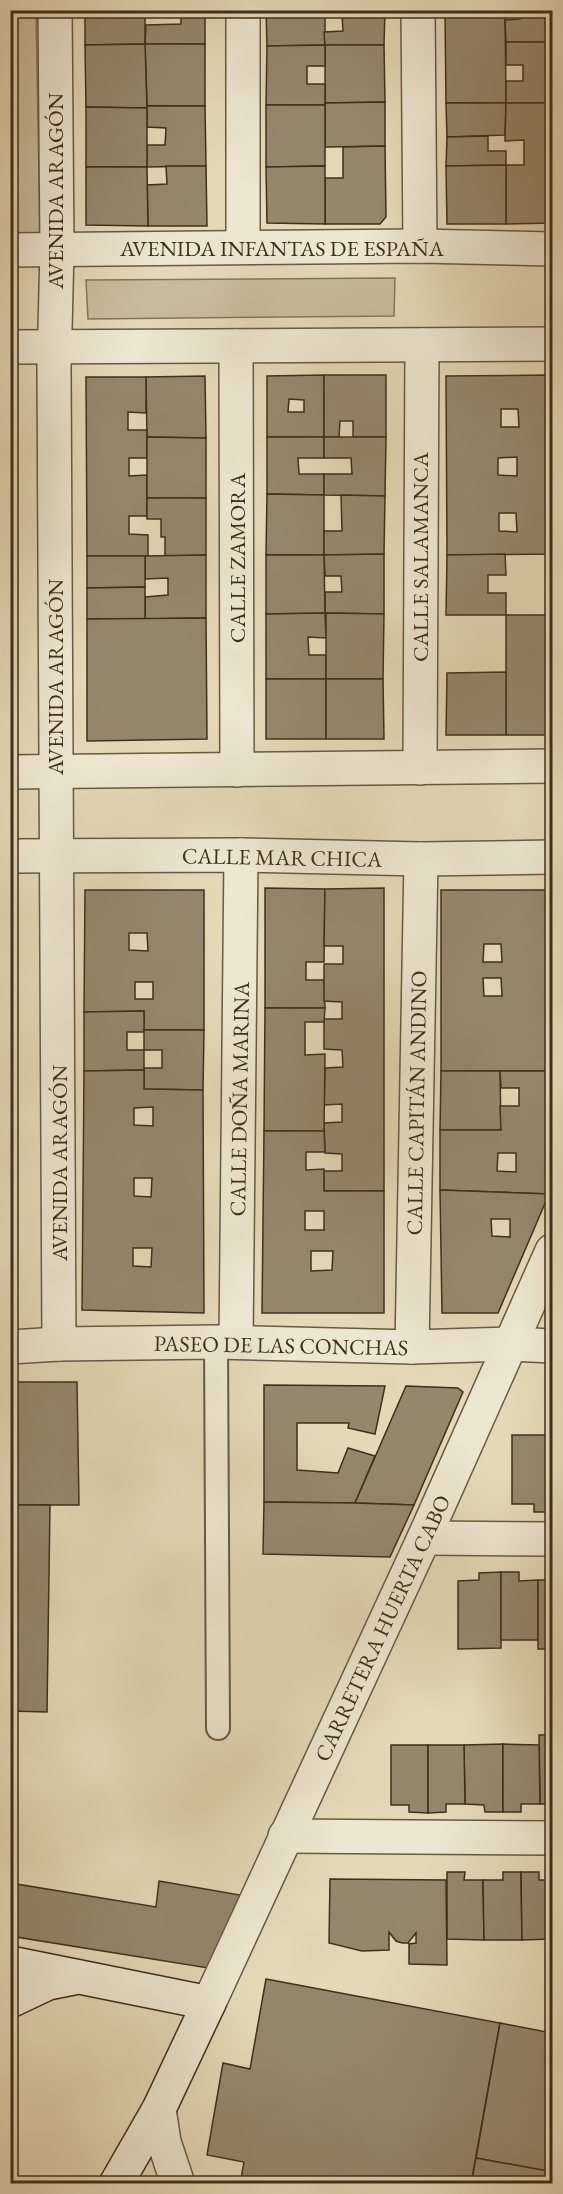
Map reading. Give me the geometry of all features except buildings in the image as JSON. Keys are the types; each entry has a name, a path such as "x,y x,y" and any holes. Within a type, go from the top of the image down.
{"street":[{"name":"AVENIDA ARAGÓN","path":"55,10 57,250 54,346 59,1344"},
{"path":"243,10 243,247"},
{"path":"418,10 420,246"},
{"name":"AVENIDA INFANTAS DE ESPAÑA","path":"10,250 420,246 552,249"},
{"path":"10,347 552,344"},
{"name":"CALLE SALAMANCA","path":"420,768 422,345"},
{"name":"CALLE ZAMORA","path":"236,346 237,770"},
{"path":"10,772 552,766"},
{"name":"CALLE MAR CHICA","path":"10,856 242,855 421,859 552,857"},
{"name":"CALLE DOÑA MARINA","path":"226,1342 242,855"},
{"name":"CALLE CAPITÁN ANDINO","path":"412,1347 421,859"},
{"name":"CARRETERA HUERTA CABO","path":"116,2184 159,2109 209,2003 424,1538 552,1251"},
{"name":"PASEO DE LAS CONCHAS","path":"10,1347 59,1344 226,1342 412,1347 510,1344 552,1346"},
{"path":"424,1538 552,1539"},
{"path":"285,1836 552,1838"},
{"path":"10,1963 209,2003"},
{"path":"10,2001 48,1983 84,1977"},
{"path":"159,2109 164,2142 177,2184"}],"lane":[{"path":"218,1728 226,1342"}],"shaded area":[{"path":"10,11 36,11 40,234 11,236"},
{"path":"395,278 394,316 88,319 86,280"}]}
